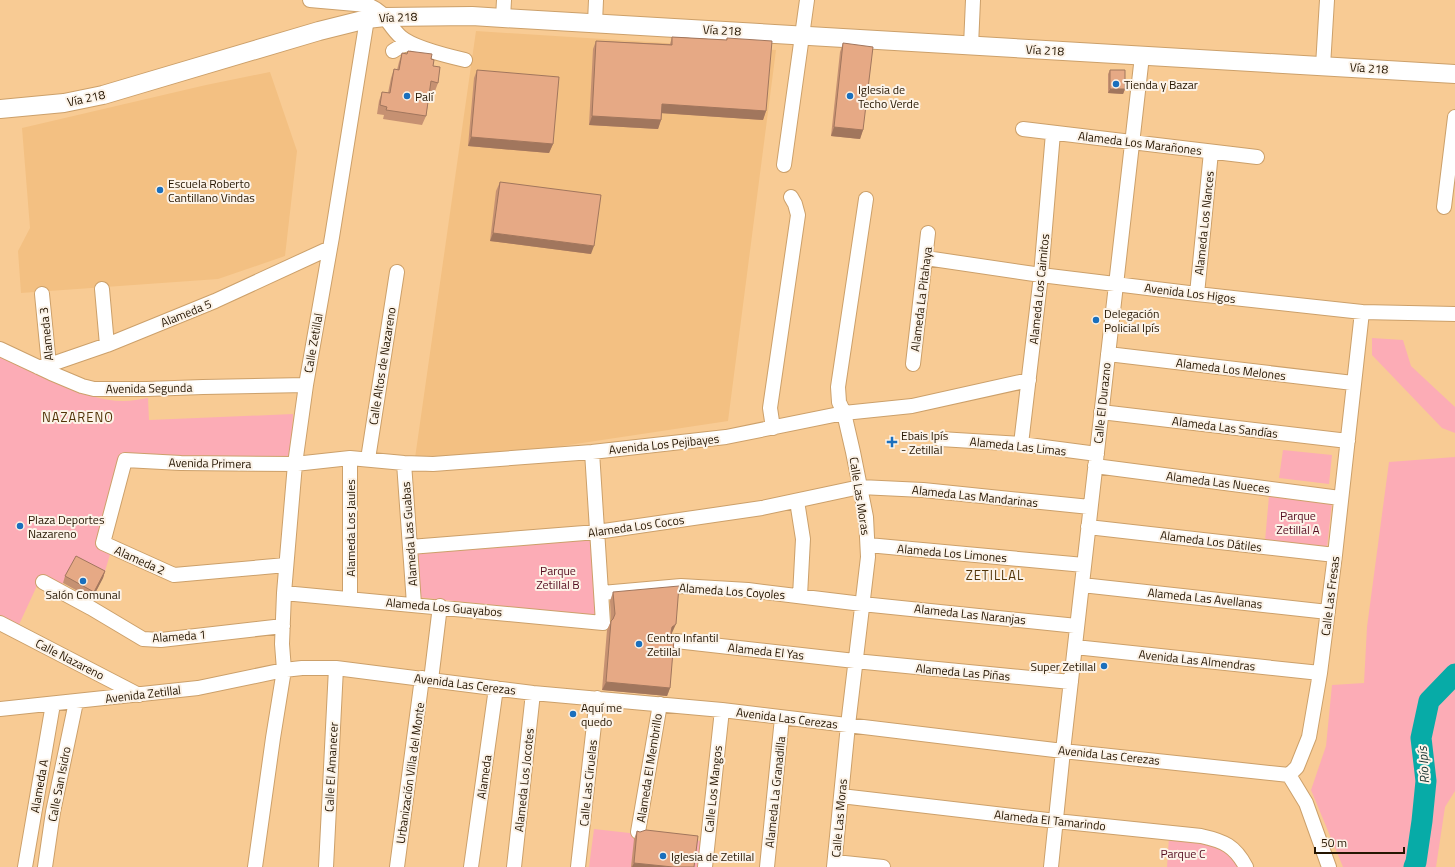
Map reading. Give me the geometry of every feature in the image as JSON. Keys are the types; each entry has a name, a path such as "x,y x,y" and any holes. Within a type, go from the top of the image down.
{"main road":[{"name":"Vía 218","path":"0,109 64,103 102,96 319,31 367,19 385,17 472,16 504,9 595,23 1455,74"}],"street":[{"path":"310,0 367,5 375,8 385,17 399,36 410,44 444,56 465,60"},
{"path":"595,23 596,0"},
{"path":"784,165 807,0"},
{"path":"971,46 973,0"},
{"path":"1323,66 1327,0"},
{"name":"Calle Zetillal","path":"284,670 282,644 284,593 295,464 306,385 367,19"},
{"path":"393,51 401,46 410,44"},
{"name":"Calle El Durazno","path":"1051,867 1090,507 1142,56"},
{"path":"1444,207 1455,117"},
{"name":"Alameda Los Marañones","path":"1023,129 1257,157"},
{"name":"Alameda Los Caimitos","path":"1021,444 1041,275 1054,133"},
{"name":"Alameda Los Nances","path":"1197,294 1211,152"},
{"path":"773,428 770,408 798,215 791,197"},
{"name":"Calle Las Moras","path":"835,865 848,725 868,557 866,517 844,413 839,402 838,387 866,199"},
{"name":"Alameda La Pitahaya","path":"913,364 928,233"},
{"name":"Alameda 5","path":"46,368 215,301 330,248"},
{"name":"Avenida Los Higos","path":"926,258 1041,275 1362,312 1455,314"},
{"name":"Calle Altos de Nazareno","path":"368,459 397,272"},
{"path":"102,289 107,345"},
{"name":"Alameda 3","path":"42,294 46,368"},
{"name":"Calle Las Fresas","path":"1289,775 1297,767 1309,737 1320,673 1335,555 1340,498 1348,441 1353,383 1362,312"},
{"name":"Avenida Segunda","path":"0,349 46,368 82,386 108,390 306,385"},
{"name":"Alameda Los Melones","path":"1108,354 1353,383"},
{"name":"Avenida Los Pejibayes","path":"295,464 350,458 433,464 592,452 726,436 844,413 912,406 1028,380"},
{"name":"Alameda Las Sandías","path":"1101,412 1348,441"},
{"name":"Alameda Las Limas","path":"940,439 1021,444 1096,460"},
{"path":"592,452 602,593"},
{"name":"Alameda Los Jaules","path":"350,458 350,599"},
{"name":"Avenida Primera","path":"125,460 181,463 295,464"},
{"name":"Alameda 2","path":"125,460 103,543 174,575 286,565"},
{"name":"Alameda Las Nueces","path":"1096,460 1340,498"},
{"name":"Alameda Las Guabas","path":"404,463 414,604"},
{"name":"Alameda Los Cocos","path":"410,547 597,532 762,508 860,487"},
{"name":"Alameda Las Mandarinas","path":"860,487 923,490 1090,507"},
{"path":"797,501 803,539 800,596"},
{"name":"Alameda Los Dátiles","path":"1088,527 1335,555"},
{"name":"Alameda Los Limones","path":"868,545 1084,566"},
{"name":"Alameda 1","path":"43,582 144,638 161,640 283,626"},
{"name":"Alameda Las Avellanas","path":"1082,585 1328,612"},
{"name":"Alameda Los Coyoles","path":"602,593 681,586 748,590 862,604"},
{"name":"Alameda Los Guayabos","path":"284,593 440,606 603,623 602,593"},
{"name":"Alameda Las Naranjas","path":"862,604 1077,626"},
{"name":"Urbanización Villa del Monte","path":"397,867 440,606"},
{"name":"Calle Nazareno","path":"0,623 139,695"},
{"name":"Alameda El Yas","path":"676,641 856,661"},
{"name":"Avenida Las Almendras","path":"1075,647 1320,673"},
{"name":"Alameda Las Piñas","path":"856,661 1071,682"},
{"name":"Avenida Las Cerezas","path":"284,670 302,668 336,668 533,693 722,710 1289,775"},
{"name":"Calle El Amanecer","path":"326,867 336,668"},
{"path":"255,867 284,670"},
{"name":"Avenida Zetillal","path":"0,709 198,688 284,670"},
{"name":"Alameda","path":"472,867 496,688"},
{"name":"Alameda Los Jocotes","path":"514,867 533,693"},
{"name":"Calle Las Ciruelas","path":"578,867 597,698"},
{"name":"Calle San Isidro","path":"45,867 53,812 76,702"},
{"name":"Alameda A","path":"25,867 53,704"},
{"name":"Alameda El Membrillo","path":"638,832 660,704"},
{"name":"Calle Los Mangos","path":"705,867 722,710"},
{"name":"Alameda La Granadilla","path":"767,867 782,718"},
{"path":"1289,775 1306,803 1329,867"},
{"name":"Alameda El Tamarindo","path":"841,796 1202,836 1219,840 1229,845 1240,857 1246,867"},
{"path":"835,865 883,867"}],"shaded area":[{"path":"476,31 776,50 728,421 549,448 415,458"},
{"name":"Escuela Roberto Cantillano Vindas","path":"270,72 297,151 285,256 218,279 21,293 18,251 30,228 22,128 206,85"}],"green space":[{"path":"1372,338 1403,340 1411,366 1455,407 1455,433 1442,428 1372,355"},
{"path":"0,355 44,377 76,391 92,396 108,400 123,401 148,398 149,420 293,414 291,459 122,455 99,545 111,551 103,578 74,563 61,587 41,577 17,629 0,620"},
{"path":"1283,450 1332,455 1329,484 1279,478"},
{"path":"1455,457 1455,791 1445,807 1436,867 1343,867 1311,790 1326,746 1332,685 1364,683 1367,627 1389,462"},
{"name":"Parque Zetillal A","path":"1269,496 1332,502 1327,548 1265,541"},
{"name":"Parque Zetillal B","path":"592,539 595,616 417,597 415,551"},
{"path":"594,829 701,841 698,867 692,867 695,845 635,838 631,867 589,867"},
{"name":"Parque C","path":"1169,837 1219,844 1243,867 1167,867"}],"building":[{"path":"672,37 772,41 766,111 662,104 661,120 592,116 596,41 672,45"},
{"name":"Iglesia de Techo Verde","path":"843,43 873,47 863,130 834,127"},
{"name":"Palí","path":"408,51 432,54 431,59 434,60 433,66 440,67 438,83 431,81 426,116 386,110 387,107 380,105 382,92 390,93 394,69 399,70 402,53 407,54"},
{"path":"477,70 559,77 553,144 471,137"},
{"name":"Tienda y Bazar","path":"1110,70 1125,70 1125,89 1110,89"},
{"path":"500,182 601,195 594,246 493,233"},
{"name":"Salón Comunal","path":"76,556 105,571 94,592 65,576"},
{"name":"Centro Infantil Zetillal","path":"679,586 676,624 672,627 671,632 674,639 670,688 606,682 611,621 615,614 613,592"},
{"name":"Iglesia de Zetillal","path":"646,830 698,836 694,867 673,867 634,863 637,831 640,832"}],"waterway":[{"name":"Río Ipís","path":"1414,867 1422,821 1426,781 1421,738 1429,701 1455,674"}],"place":[{"name":"Tienda y Bazar","path":"1116,84"},
{"name":"Palí","path":"407,96"},
{"name":"Iglesia de Techo Verde","path":"850,96"},
{"name":"Escuela Roberto Cantillano Vindas","path":"160,190"},
{"name":"Delegación Policial Ipís","path":"1096,320"},
{"name":"Ebais Ipís - Zetillal","path":"892,442"},
{"name":"Plaza Deportes Nazareno","path":"20,526"},
{"name":"Salón Comunal","path":"83,581"},
{"name":"Centro Infantil Zetillal","path":"639,644"},
{"name":"Super Zetillal","path":"1104,666"},
{"name":"Aquí me quedo","path":"573,714"},
{"name":"Iglesia de Zetillal","path":"663,856"}],"district":[{"name":"NAZARENO","path":"78,417"},
{"name":"ZETILLAL","path":"995,575"}]}
